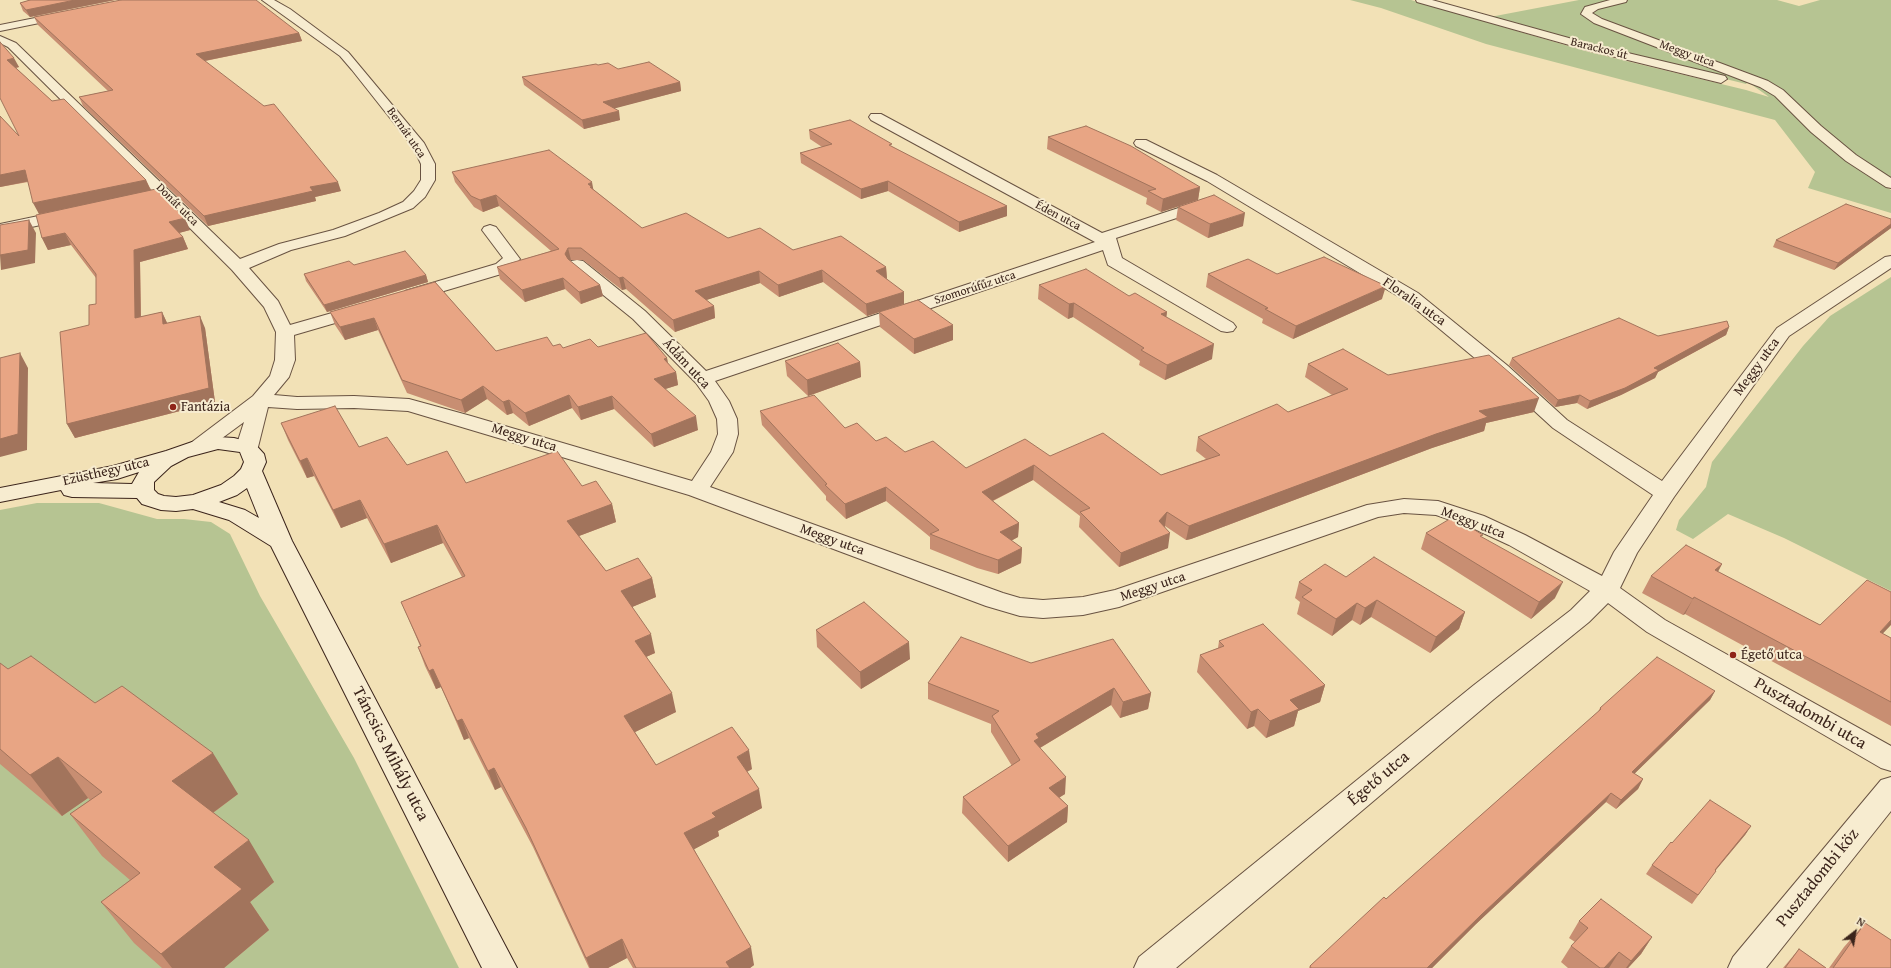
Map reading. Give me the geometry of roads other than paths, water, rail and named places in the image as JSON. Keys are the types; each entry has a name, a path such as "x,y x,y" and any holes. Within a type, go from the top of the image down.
{"street":[{"name":"Bernát utca","path":"238,266 284,247 338,233 384,216 408,205 420,194 428,180 428,164 418,146 356,67 344,54 286,11 267,0"},
{"name":"Barackos út","path":"1421,0 1591,48 1779,93"},
{"name":"Meggy utca","path":"1622,0 1594,7 1589,9 1586,14 1598,21 1739,73 1764,84 1779,93 1851,158 1891,184"},
{"path":"0,28 77,12"},
{"name":"Donát utca","path":"0,39 12,45 238,266 272,305 285,332 286,360 279,377 260,400 190,449"},
{"name":"Éden utca","path":"876,117 1109,243"},
{"name":"Floralia utca","path":"1141,143 1185,163 1239,193 1412,297 1501,370 1560,424 1665,493"},
{"name":"Szomorúfűz utca","path":"704,379 774,354 1109,243 1107,236 1239,193"},
{"path":"151,197 166,194"},
{"path":"0,229 83,211"},
{"path":"397,299 502,268 512,258 490,230"},
{"path":"1109,243 1114,261 1226,327"},
{"name":"Meggy utca","path":"260,400 297,403 354,402 409,405 697,490 995,600 1020,607 1043,608 1083,606 1119,598 1375,510 1404,506 1438,508 1476,522 1517,540 1607,590 1626,552 1665,493 1783,332 1891,261"},
{"name":"Ádám utca","path":"577,264 639,315 704,379 721,407 727,419 728,434 722,452 697,490"},
{"path":"285,332 374,306"},
{"name":"Donát utca","path":"247,448 260,400"},
{"path":"223,443 234,444 247,448 254,454 255,462 251,471 242,481 229,490 194,502 176,504 161,503 150,499 143,491 143,482 151,471 163,461 190,449 223,443"},
{"name":"Ezüsthegy utca","path":"0,495 117,472 190,449"},
{"name":"Táncsics Mihály utca","path":"251,471 280,541 500,968"},
{"name":"Ezüsthegy utca","path":"31,489 143,491"},
{"path":"194,502 237,515 280,541"},
{"name":"Pusztadombi utca","path":"1607,590 1656,626 1891,760"},
{"name":"Égető utca","path":"1151,968 1484,692 1580,616 1607,590"},
{"name":"Pusztadombi köz","path":"1745,968 1891,789"}],"place":[{"name":"Fantázia","path":"173,407"},
{"name":"Égető utca","path":"1733,655"}]}
